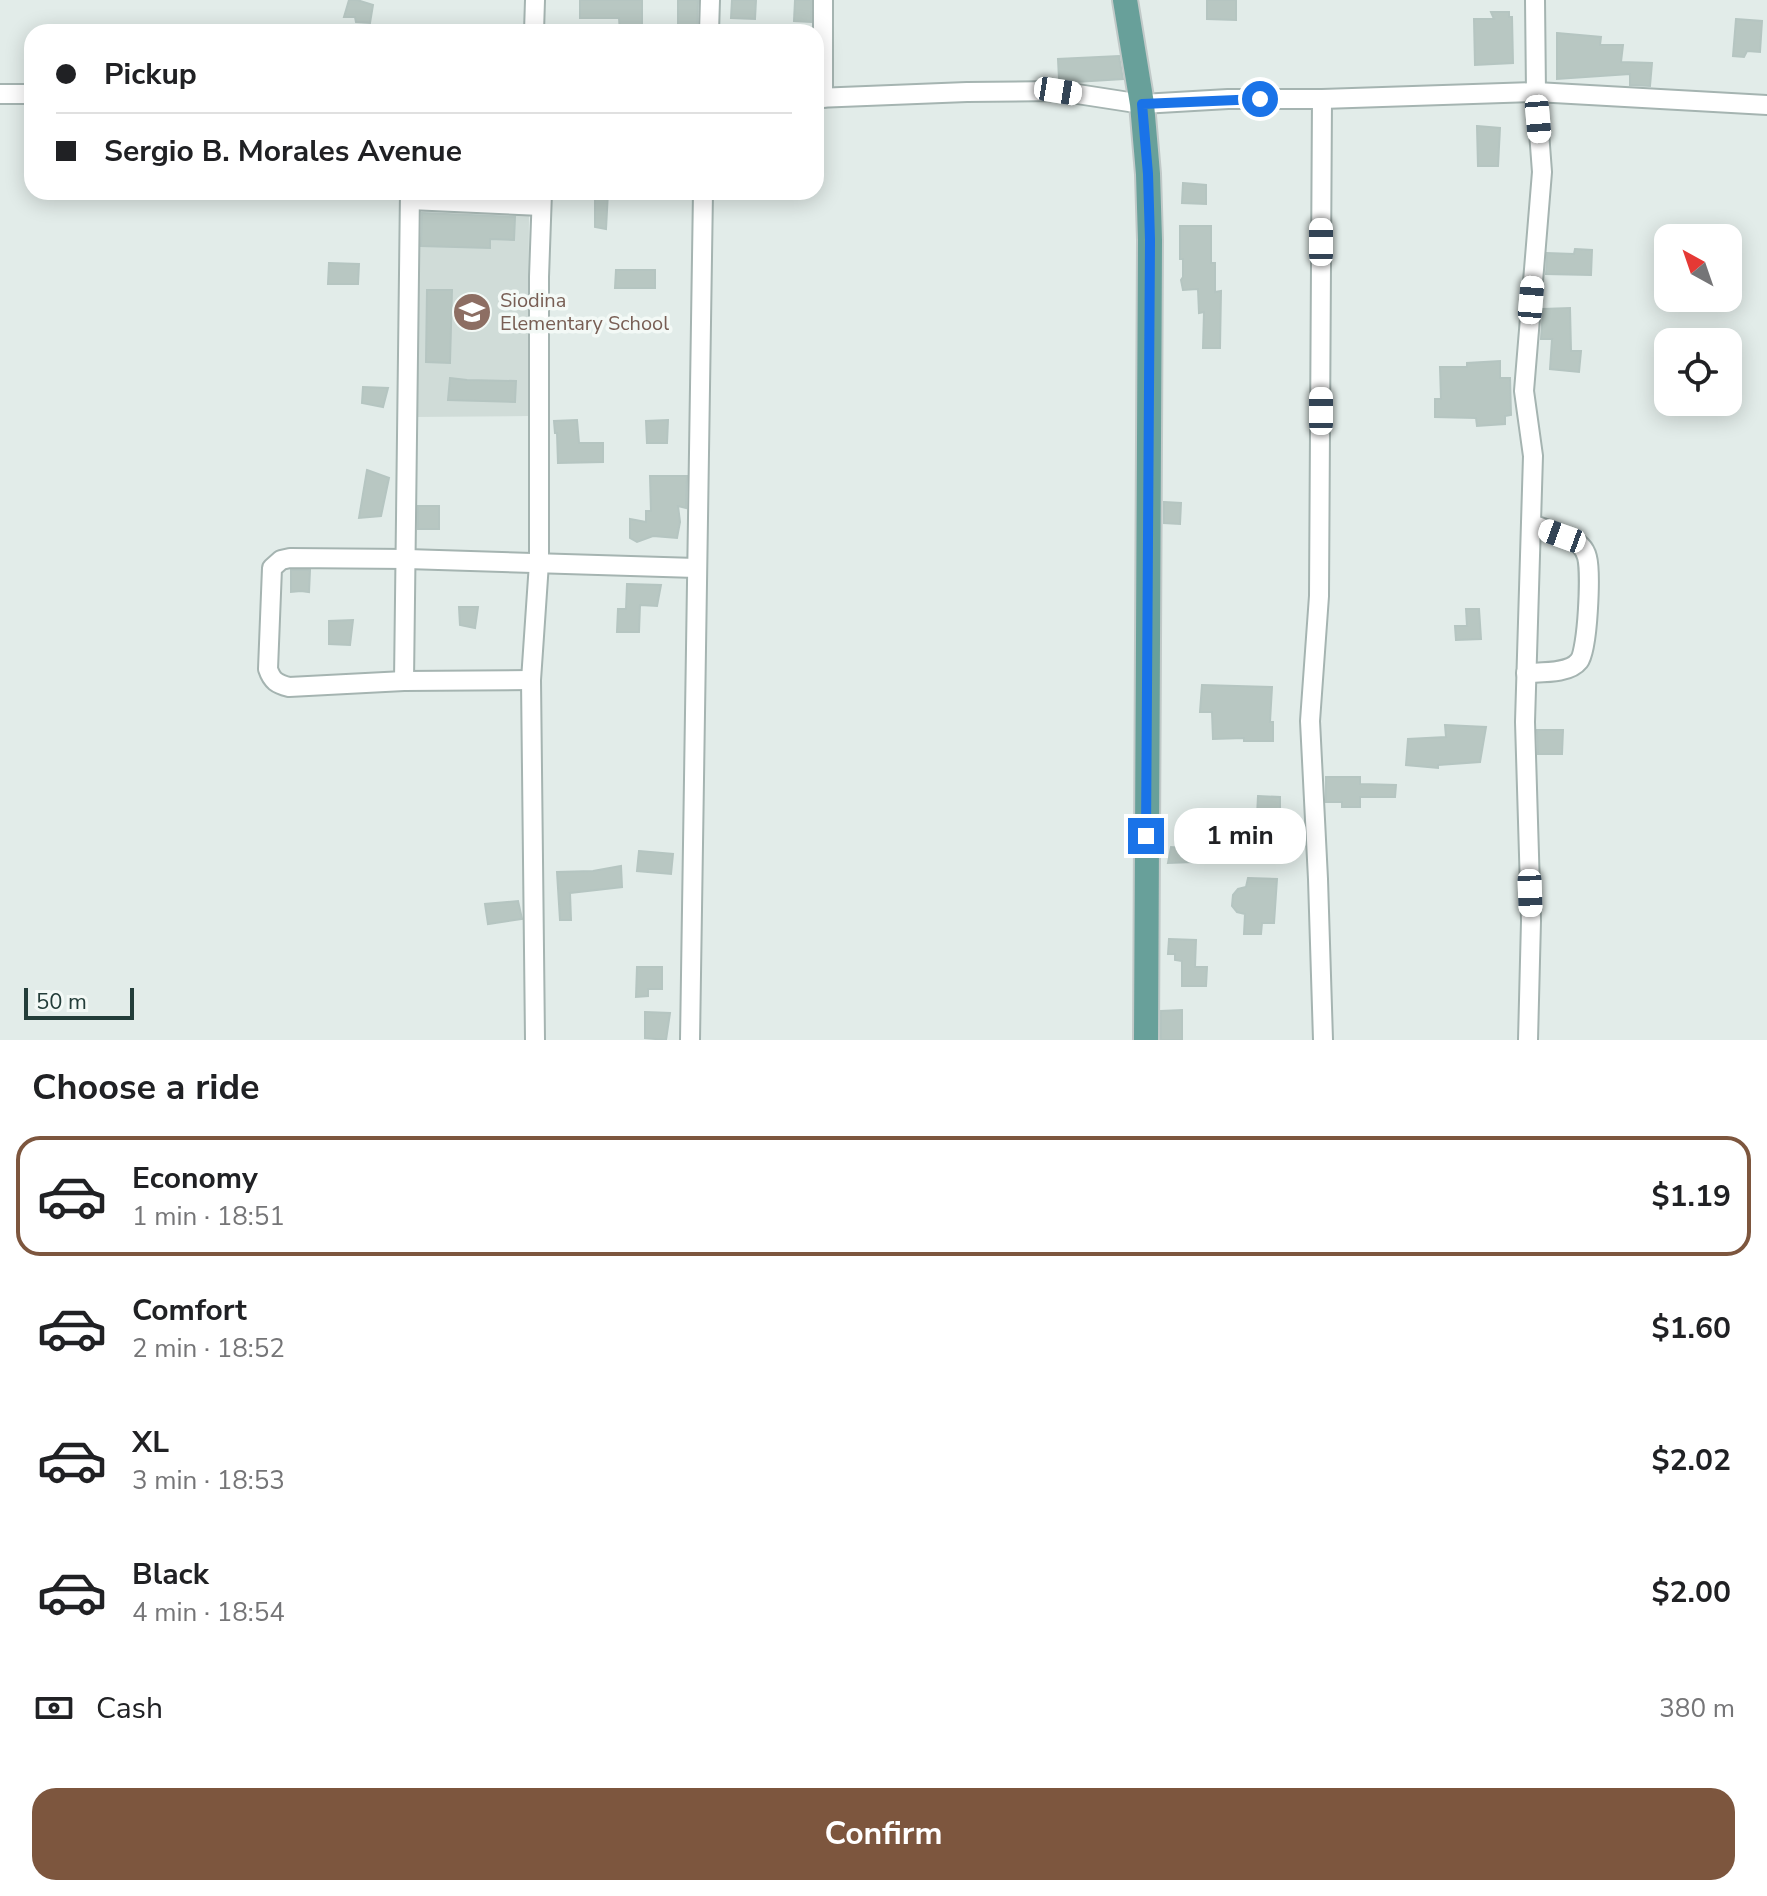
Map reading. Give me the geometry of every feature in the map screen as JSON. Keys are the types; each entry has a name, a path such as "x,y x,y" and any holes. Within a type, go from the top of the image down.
{"main road":[{"path":"1125,0 1142,104 1150,240 1146,1040"}],"street":[{"path":"534,24 535,0"},
{"path":"709,24 710,0"},
{"path":"822,24 823,0"},
{"path":"1528,1040 1531,921 1525,722 1533,456 1524,391 1542,172 1536,92 1535,0"},
{"path":"824,98 1058,91 1142,104 1536,92 1767,105"},
{"path":"0,94 24,94"},
{"path":"1322,99 1319,596 1310,721 1323,1040"},
{"path":"404,681 410,200"},
{"path":"535,1040 531,680 539,563 542,200"},
{"path":"690,1040 703,200"},
{"path":"1526,673 1559,670 1576,664 1584,647 1587,617 1588,568 1584,549 1573,540 1531,524"},
{"path":"531,680 404,681 289,687 277,684 268,669 272,568 290,558 696,568"}],"shaded area":[{"name":"Siodina Elementary School","path":"416,203 529,207 528,416 415,417"}],"building":[{"path":"349,0 373,5 370,23 356,22 355,17 344,17"},
{"path":"580,0 642,0 642,24 619,24 619,18 580,18"},
{"path":"678,0 698,0 697,24 678,24"},
{"path":"732,0 756,0 755,19 731,18"},
{"path":"795,0 811,0 811,22 794,21"},
{"path":"1207,0 1236,0 1236,20 1207,19"},
{"path":"1491,12 1509,12 1509,17 1512,17 1513,63 1475,65 1474,19 1494,19"},
{"path":"1736,19 1762,21 1760,52 1747,51 1744,57 1733,56"},
{"path":"1557,33 1601,37 1600,45 1623,45 1621,62 1652,63 1650,86 1630,85 1630,74 1557,79"},
{"path":"1119,56 1123,79 1075,82 1059,79 1058,59"},
{"path":"1477,126 1500,128 1498,166 1478,166"},
{"path":"1183,183 1206,185 1206,204 1182,203"},
{"path":"595,200 608,200 606,229 595,227"},
{"path":"422,213 515,217 514,240 490,239 490,248 421,246"},
{"path":"1180,226 1211,226 1215,292 1221,291 1220,348 1203,348 1204,312 1199,313 1198,289 1183,290"},
{"path":"1575,249 1592,250 1591,275 1546,274 1547,253 1574,254"},
{"path":"329,263 359,264 358,284 328,284"},
{"path":"616,270 655,270 655,288 615,288"},
{"path":"427,290 452,290 450,363 426,362"},
{"path":"1570,308 1571,351 1581,351 1579,372 1550,369 1552,339 1541,339 1543,309"},
{"path":"1500,361 1500,378 1510,378 1511,415 1505,416 1505,424 1477,426 1476,418 1435,417 1435,399 1441,399 1440,367 1467,367 1467,363"},
{"path":"450,378 516,381 515,402 448,400"},
{"path":"363,387 388,388 383,407 362,403"},
{"path":"577,420 579,443 603,443 603,462 558,463 554,421"},
{"path":"668,420 667,443 647,443 646,421"},
{"path":"367,470 389,478 381,516 359,518"},
{"path":"650,476 687,476 686,508 678,506 680,522 677,538 653,536 637,542 630,538 630,519 646,522 646,511 651,511"},
{"path":"1164,502 1181,503 1180,524 1164,523"},
{"path":"418,506 439,506 439,529 418,529"},
{"path":"291,570 310,570 309,592 291,592"},
{"path":"627,584 661,585 657,606 640,605 639,632 617,632 618,609 626,609"},
{"path":"459,607 478,607 475,628 460,625"},
{"path":"1466,609 1479,609 1481,639 1456,640 1455,626 1467,626"},
{"path":"353,620 350,645 329,644 329,621"},
{"path":"1202,685 1272,687 1270,722 1273,722 1273,741 1213,739 1212,712 1200,712"},
{"path":"1445,725 1486,727 1480,762 1438,765 1438,768 1406,765 1408,739 1446,737"},
{"path":"1537,730 1563,730 1562,754 1538,754"},
{"path":"1326,777 1360,777 1360,784 1396,785 1395,797 1360,797 1360,807 1342,807 1342,802 1326,802"},
{"path":"1258,796 1280,797 1280,816 1257,816"},
{"path":"1213,824 1218,846 1237,847 1236,859 1220,857 1221,861 1168,863 1171,847 1195,849 1198,825"},
{"path":"639,851 673,854 671,874 637,871"},
{"path":"621,866 622,887 570,893 571,920 560,920 557,872"},
{"path":"1248,878 1277,879 1274,923 1262,923 1261,934 1244,934 1245,914 1237,912 1232,906 1233,895 1238,889 1246,887"},
{"path":"518,901 522,919 488,924 485,904"},
{"path":"1169,939 1196,940 1195,967 1207,967 1206,986 1182,986 1182,961 1175,960 1175,954 1168,954"},
{"path":"637,967 662,967 662,989 648,989 648,996 636,997"},
{"path":"1182,1010 1182,1040 1161,1040 1161,1011"},
{"path":"645,1012 670,1013 666,1040 645,1038"}],"place":[{"name":"Siodina Elementary School","path":"472,312"}],"route":[{"path":"1146,836 1150,240 1142,104 1260,99"}]}
